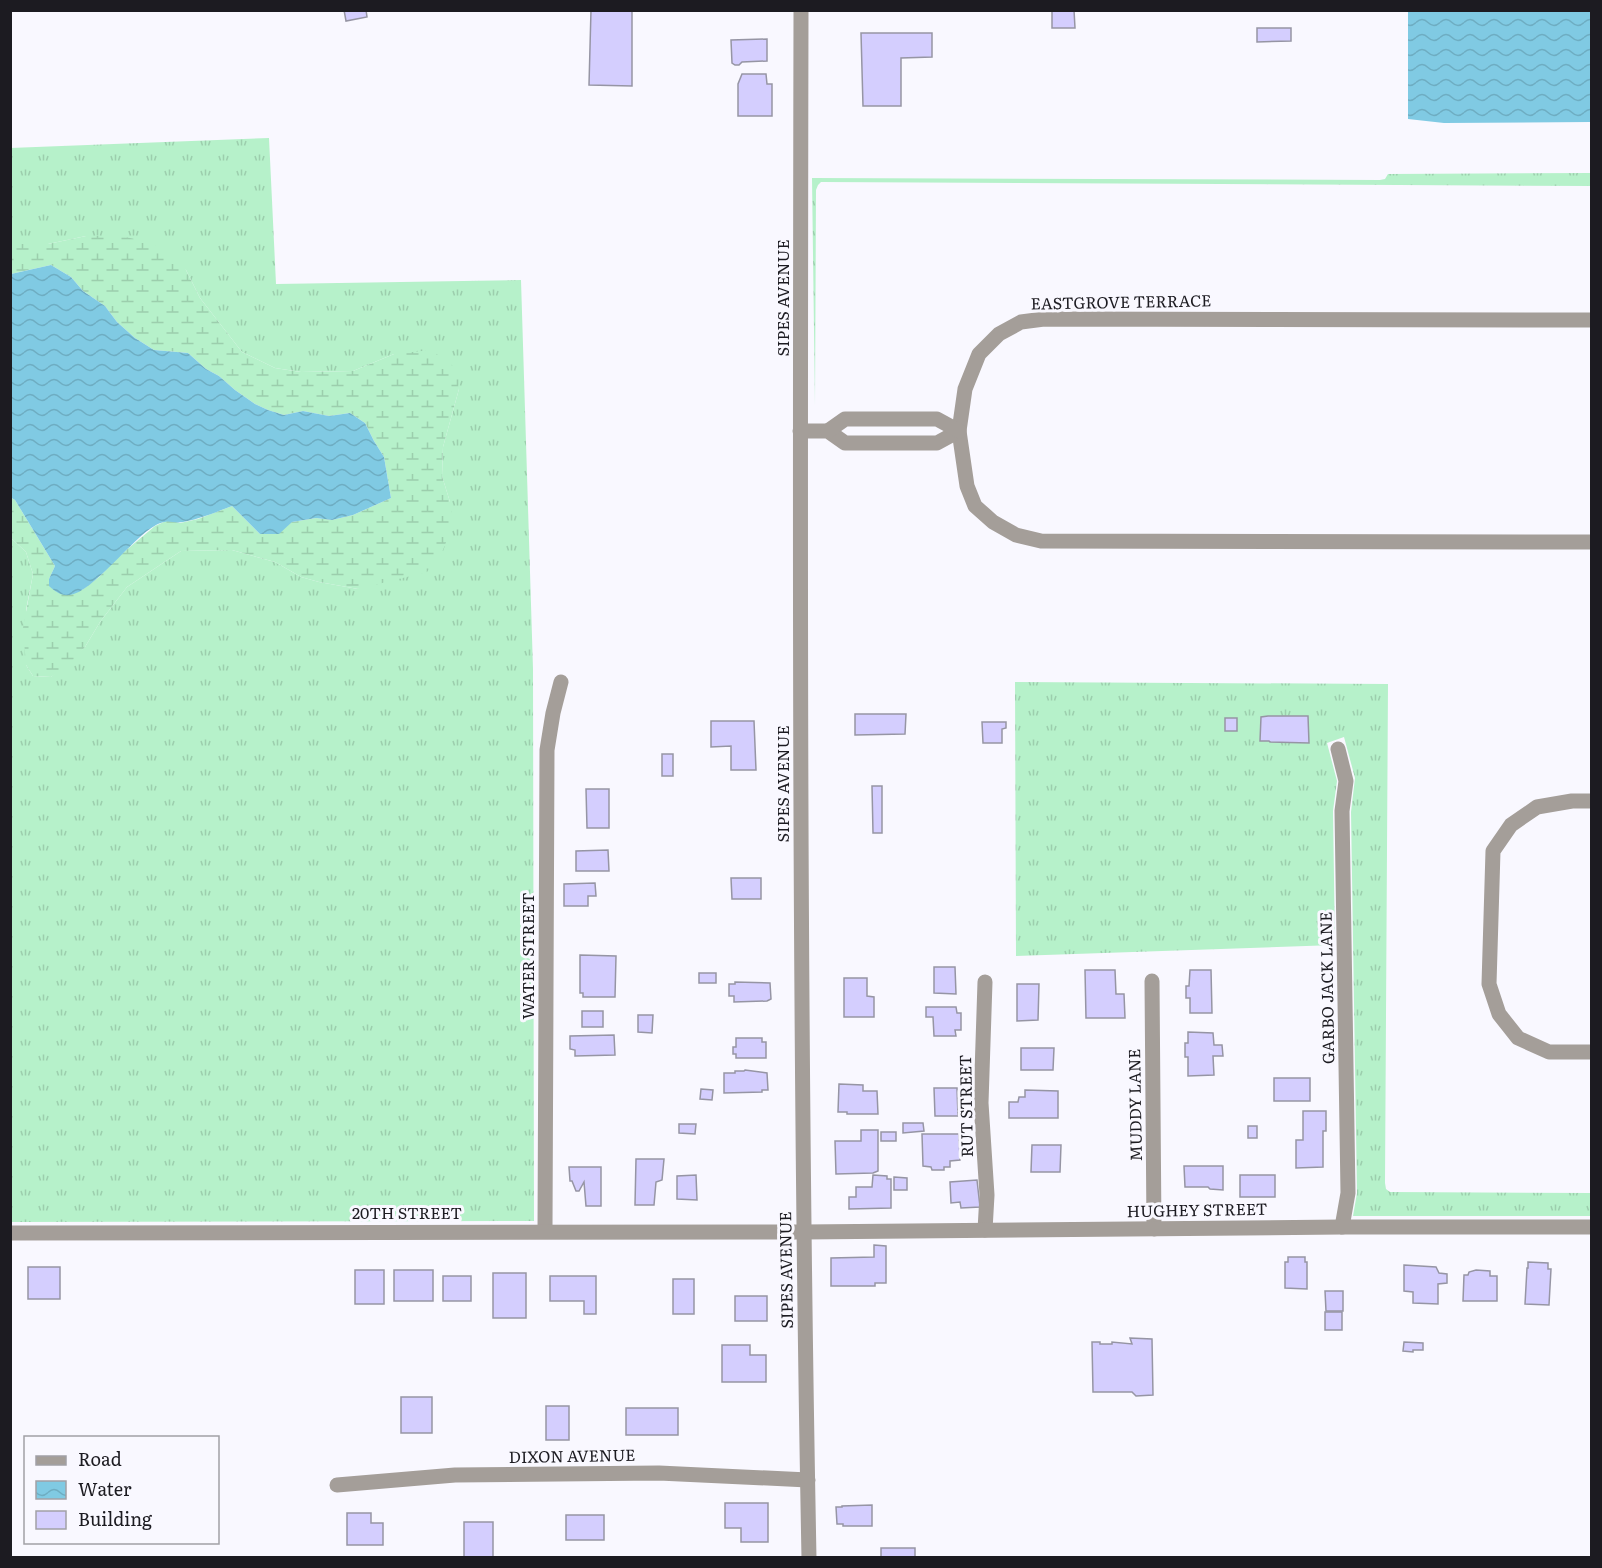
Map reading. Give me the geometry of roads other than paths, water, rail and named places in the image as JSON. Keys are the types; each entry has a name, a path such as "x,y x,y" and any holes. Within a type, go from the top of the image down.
{"street":[{"name":"SIPES AVENUE","path":"801,10 800,669 803,1232 809,1557"},
{"name":"EASTGROVE TERRACE","path":"1592,320 1044,319 1021,322 999,334 978,354 964,389 959,431 967,486 975,506 993,522 1016,535 1041,541 1592,542"},
{"path":"800,431 828,431 845,419 937,419 959,431"},
{"path":"881,419 881,443"},
{"path":"828,431 845,443 937,443 959,431"},
{"name":"WATER STREET","path":"545,1231 547,750 561,682"},
{"name":"GARBO JACK LANE","path":"1338,749 1346,781 1342,811 1348,1193 1342,1227"},
{"path":"1592,801 1572,801 1537,807 1511,825 1493,851 1489,984 1498,1014 1518,1038 1549,1052 1592,1052"},
{"name":"MUDDY LANE","path":"1152,981 1154,1229"},
{"name":"RUT STREET","path":"985,982 981,1103 987,1195 985,1230"},
{"name":"HUGHEY STREET","path":"803,1232 1592,1227"},
{"name":"20TH STREET","path":"10,1233 803,1232"},
{"name":"DIXON AVENUE","path":"337,1485 466,1475 659,1473 808,1480"}],"water":[{"path":"1408,11 1591,11 1591,122 1444,123 1408,119"},
{"path":"51,265 71,277 83,291 105,306 117,322 135,338 154,350 188,353 206,369 219,376 255,404 284,415 303,411 329,416 350,413 365,423 384,457 391,498 353,515 332,520 316,518 292,522 279,534 260,534 232,506 189,521 164,522 146,532 90,585 70,595 56,592 49,586 49,579 55,566 15,500 10,497 11,274"}]}
